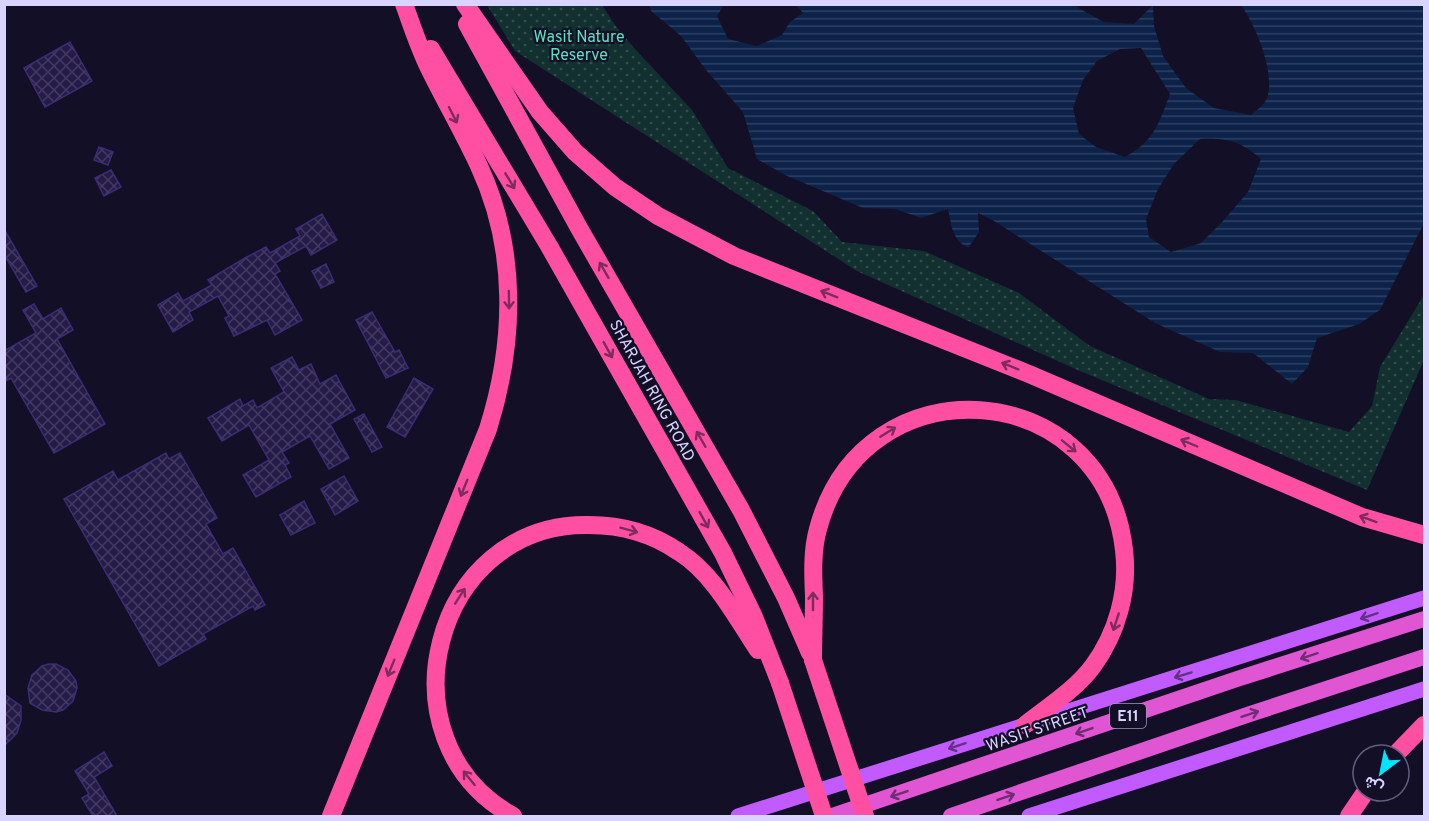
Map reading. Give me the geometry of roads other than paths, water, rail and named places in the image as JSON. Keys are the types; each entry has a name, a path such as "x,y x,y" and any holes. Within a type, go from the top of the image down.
{"highway":[{"name":"SHARJAH RING ROAD","path":"404,4 549,246 723,553 754,617 780,683 824,816"},
{"path":"332,811 488,429 504,367 508,333 507,266 492,199 480,167 425,60 404,4"},
{"name":"SHARJAH RING ROAD","path":"456,4 579,228 746,519 786,598 813,660 865,816"},
{"path":"465,4 540,112 575,152 615,187 658,216 744,260 1029,374 1362,517 1425,536"},
{"path":"813,660 813,566 817,530 829,498 847,468 872,442 902,423 930,413 994,410 1030,420 1068,443 1091,466 1110,496 1122,530 1126,565 1122,600 1116,624 1106,647 1074,686 1025,725"},
{"path":"513,816 488,799 468,778 453,755 442,729 435,694 436,665 443,631 456,600 477,572 506,548 537,532 574,525 611,525 647,535 680,552 706,576 780,683"},
{"name":"WASIT STREET","path":"832,816 1237,679 1425,619"},
{"name":"E11","path":"951,816 1425,657"},
{"path":"1407,743 1425,725"},
{"path":"1349,816 1358,803"}],"main road":[{"path":"738,816 1425,598"},
{"path":"1029,816 1425,689"}],"water":[{"path":"649,5 724,5 717,16 728,39 757,46 782,35 790,22 803,13 796,5 1073,5 1104,22 1134,24 1153,5 1154,26 1163,56 1186,88 1214,108 1251,115 1267,98 1269,76 1258,36 1241,5 1424,5 1424,223 1380,310 1359,324 1317,338 1308,367 1292,384 1253,353 1220,352 1155,323 978,213 979,232 968,248 955,236 948,209 921,218 895,209 863,208 785,175 757,159 743,112 706,70 681,36 651,11","holes":["1141,48 1170,94 1154,131 1143,144 1125,157 1096,147 1079,134 1073,108 1083,80 1097,61 1120,49","1200,139 1218,139 1240,144 1261,159 1248,192 1223,221 1201,243 1171,252 1149,237 1146,219 1158,189 1174,164"]}],"park label":[{"name":"Wasit Nature Reserve","path":"579,45"}]}
